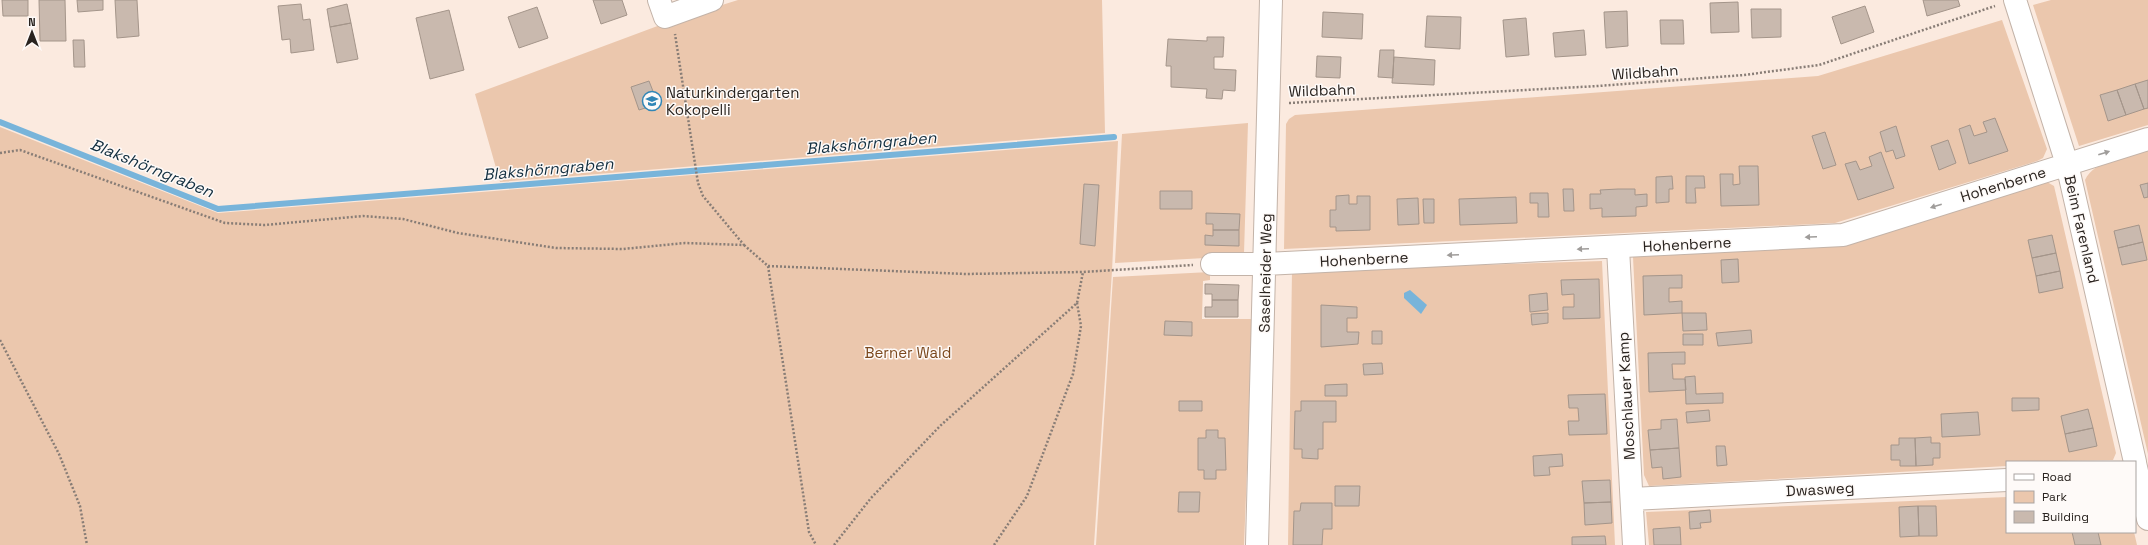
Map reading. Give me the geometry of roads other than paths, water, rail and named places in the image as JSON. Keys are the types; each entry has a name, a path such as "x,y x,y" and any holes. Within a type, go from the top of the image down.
{"street":[{"path":"666,15 712,0"},
{"name":"Saselheider Weg","path":"1257,545 1266,264 1271,0"},
{"name":"Beim Farenland","path":"2006,2 2067,164 2134,461"},
{"name":"Hohenberne","path":"1212,264 1266,264 1618,248 1843,235 2148,139"},
{"name":"Moschlauer Kamp","path":"1618,248 1634,545"},
{"name":"Beim Farenland","path":"2136,468 2148,519"},
{"name":"Dwasweg","path":"1632,499 2006,480"}],"water":[{"path":"1410,290 1427,305 1421,314 1404,298 1404,293"}],"waterway":[{"name":"Blakshörngraben","path":"0,122 218,209 1114,137"}],"place":[{"name":"Naturkindergarten Kokopelli","path":"652,101"}],"park label":[{"name":"Berner Wald","path":"908,352"}]}
